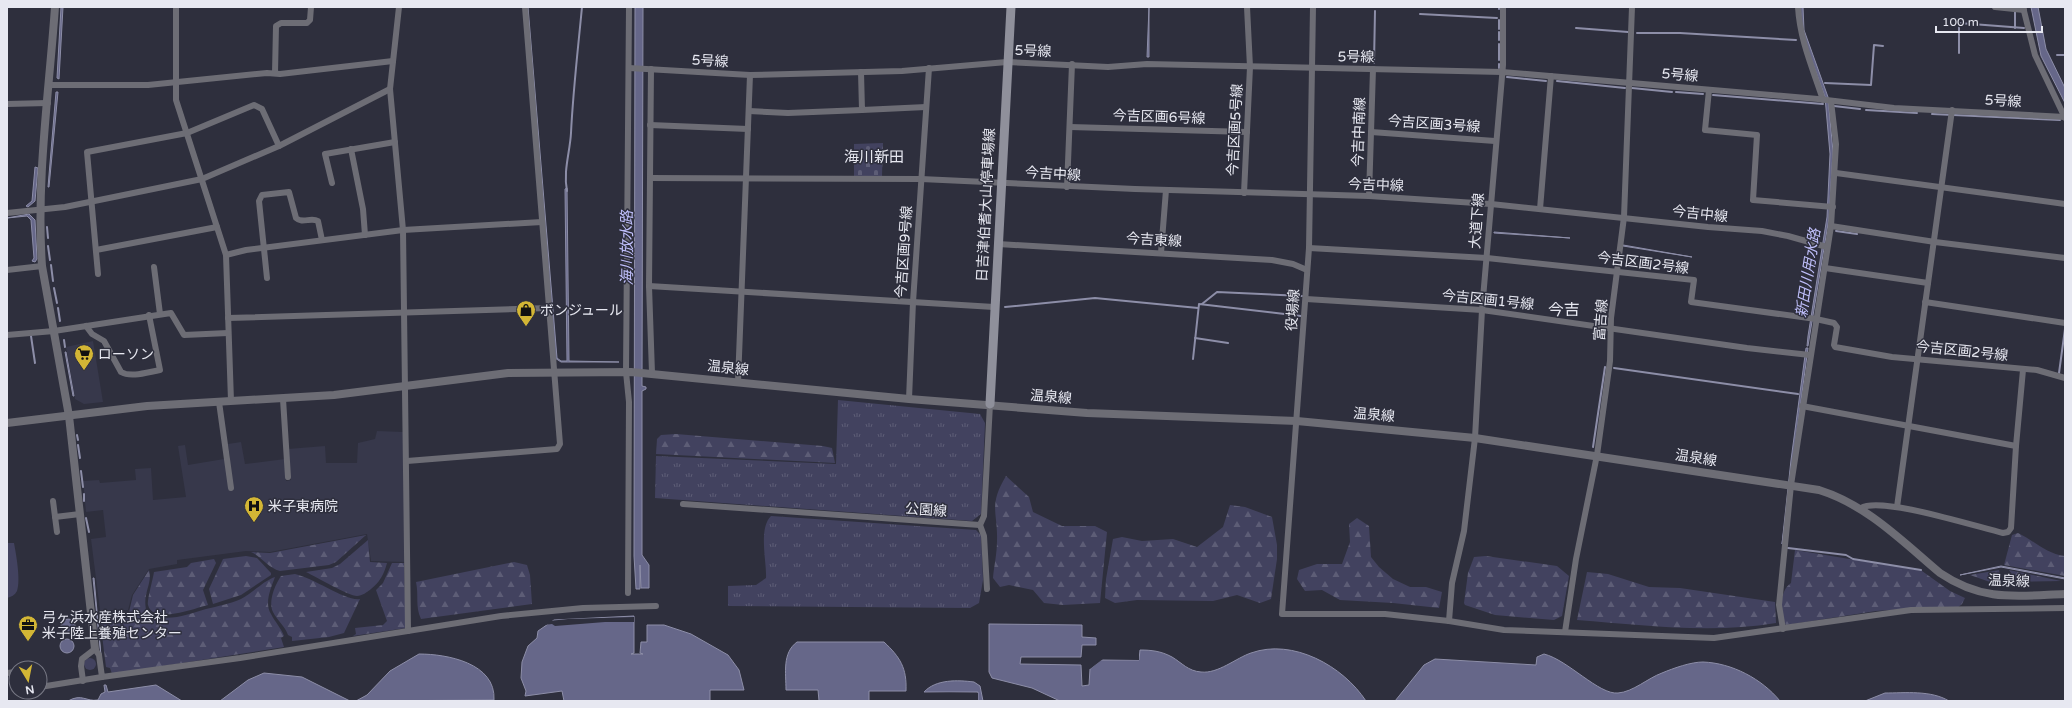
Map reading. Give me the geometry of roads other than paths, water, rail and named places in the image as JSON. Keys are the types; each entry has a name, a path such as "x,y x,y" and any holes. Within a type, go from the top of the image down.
{"main road":[{"name":"日吉津伯耆大山停車場線","path":"990,404 1011,7"}],"street":[{"path":"55,7 39,210 42,266 69,416 95,649 99,655 102,677"},
{"path":"176,7 176,100 226,255 231,401"},
{"path":"274,73 276,26 281,23 307,23 310,20 311,7"},
{"path":"399,7 390,89 403,230 408,631"},
{"path":"407,460 556,449 560,444 525,7"},
{"path":"628,7 630,68 628,593"},
{"name":"今吉区画5号線","path":"1244,194 1250,67 1247,7"},
{"name":"役場線","path":"1312,7 1311,196 1309,248 1282,614 1385,614 1449,621"},
{"name":"大道下線","path":"1449,621 1452,583 1464,531 1475,438 1482,310 1502,72 1503,7"},
{"name":"富吉線","path":"1565,632 1576,560 1597,455 1624,217 1632,7"},
{"path":"1783,628 1779,606 1791,485 1810,354 1825,268 1836,173 1836,144 1827,100 1803,42 1799,28 1798,7"},
{"path":"1995,7 2024,8 2034,55 2065,117"},
{"path":"49,85 148,85 176,81 274,73 280,74 393,61"},
{"name":"5号線","path":"630,68 750,75 902,72 929,68 1007,62 1072,64 1108,67 1146,64 1502,72 1827,100 1894,108 2065,117"},
{"path":"1067,187 1072,64"},
{"name":"今吉区画9号線","path":"909,399 913,302 929,68"},
{"path":"648,69 650,125 649,373"},
{"name":"今吉中南線","path":"1369,196 1373,69"},
{"path":"861,72 862,110"},
{"path":"738,382 750,75"},
{"path":"1540,209 1551,76"},
{"path":"7,213 91,202 202,179 279,146 390,89"},
{"path":"1709,90 1705,130 1757,135 1753,200 1833,207"},
{"path":"7,104 48,102"},
{"path":"98,274 87,152 187,133 251,105 256,105 262,110 279,146"},
{"path":"749,112 788,113 926,107"},
{"path":"1897,506 1925,302 1935,242 1952,110"},
{"path":"650,125 748,129"},
{"name":"今吉区画6号線","path":"1070,127 1247,132"},
{"name":"今吉区画3号線","path":"1371,132 1495,141"},
{"path":"332,184 325,154 395,142"},
{"path":"351,149 363,209 365,235"},
{"path":"1836,173 2065,204"},
{"name":"今吉中線","path":"650,178 921,179 1067,187 1244,194 1369,196 1491,204 1708,227 1762,231 1788,236 1827,247"},
{"path":"1161,253 1166,190"},
{"path":"267,278 260,199 265,194 284,191 290,193 297,219 300,221 314,219 318,221 322,240"},
{"path":"226,255 265,247 403,230 542,222"},
{"path":"1831,226 1935,242 2065,258"},
{"path":"96,250 217,227"},
{"name":"今吉東線","path":"998,244 1272,260 1293,264 1307,270"},
{"name":"今吉区画2号線","path":"1309,248 1487,258 1694,280 1691,302 1816,319 1834,323 1836,327 1834,345 1836,347 1892,357 1918,358 2023,370 2037,370 2065,378"},
{"path":"7,270 42,266"},
{"path":"154,267 160,314"},
{"path":"1825,268 1928,283"},
{"path":"649,286 994,307"},
{"name":"今吉区画1号線","path":"1306,299 1482,310 1747,348 1810,354"},
{"path":"1925,302 2065,323"},
{"path":"228,318 549,308"},
{"path":"7,335 54,331 149,315 171,313 184,335 228,333"},
{"path":"86,326 92,334 104,341 121,372 126,374 134,374 160,370 149,315"},
{"path":"1861,508 1867,505 1897,506 2003,533 2008,532 2011,528 2016,446 2023,370"},
{"name":"温泉線","path":"7,423 147,406 283,399 406,387 508,373 554,372 649,373 909,399 990,404 1087,413 1297,421 1475,438 1791,485 1837,496 1861,508 1940,573 1971,590 1986,594 2005,596 2065,594"},
{"path":"283,399 288,478"},
{"path":"219,402 231,488"},
{"path":"987,589 984,536 980,525 984,516 990,404"},
{"path":"1802,406 2016,446"},
{"path":"53,501 57,532"},
{"name":"公園線","path":"683,504 748,510 980,525"},
{"path":"55,517 80,514"},
{"path":"48,686 517,614 583,608 656,606"},
{"path":"1449,621 1504,630 1714,638 1911,610 2065,608"},
{"path":"83,681 81,666 82,659 95,649"}],"waterway":[{"path":"567,191 566,169 582,7"},
{"path":"1374,63 1375,11"},
{"path":"2015,12 2015,28"},
{"path":"1420,14 1497,18"},
{"path":"1499,20 1499,29"},
{"path":"1959,53 1959,23 2024,28"},
{"path":"1576,28 1628,32"},
{"path":"1499,32 1499,40"},
{"path":"1637,33 1680,33 1796,40"},
{"path":"1499,44 1499,60"},
{"path":"1825,83 1871,85 1874,45 1883,46"},
{"path":"2057,55 2065,55"},
{"path":"1507,77 1546,81"},
{"path":"1557,81 1625,88"},
{"path":"1632,88 1672,92"},
{"path":"1676,92 1703,94"},
{"path":"1713,95 1823,104"},
{"path":"1834,106 1860,109"},
{"path":"1866,110 1917,113"},
{"path":"1932,114 2060,120"},
{"path":"47,227 48,238"},
{"path":"1836,231 1857,234"},
{"path":"48,246 50,260"},
{"path":"51,265 53,281"},
{"path":"54,288 57,303"},
{"path":"1202,304 1217,292 1302,296"},
{"path":"1005,307 1095,298 1198,308"},
{"path":"1193,359 1199,304 1301,316"},
{"path":"58,308 60,321"},
{"path":"2059,373 2065,329"},
{"path":"31,336 35,363"},
{"path":"1195,338 1228,343"},
{"path":"64,340 65,347"},
{"path":"1593,447 1605,367"},
{"path":"1614,368 1798,394"},
{"path":"77,435 78,440"},
{"path":"78,445 80,458"},
{"path":"81,471 83,487"},
{"path":"84,494 84,501"},
{"path":"86,518 89,532"},
{"path":"1788,548 1846,555 1853,559 1921,570"}],"place":[{"name":"ボンジュール","path":"526,327"},
{"name":"ローソン","path":"84,371"},
{"name":"米子東病院","path":"254,523"},
{"name":"弓ヶ浜水産株式会社 米子陸上養殖センター","path":"28,642"}],"district":[{"name":"海川新田","path":"874,157"},
{"name":"今吉","path":"1564,310"}],"water label":[{"name":"海川放水路","path":"627,248"},
{"name":"新田川用水路","path":"1808,273"}]}
